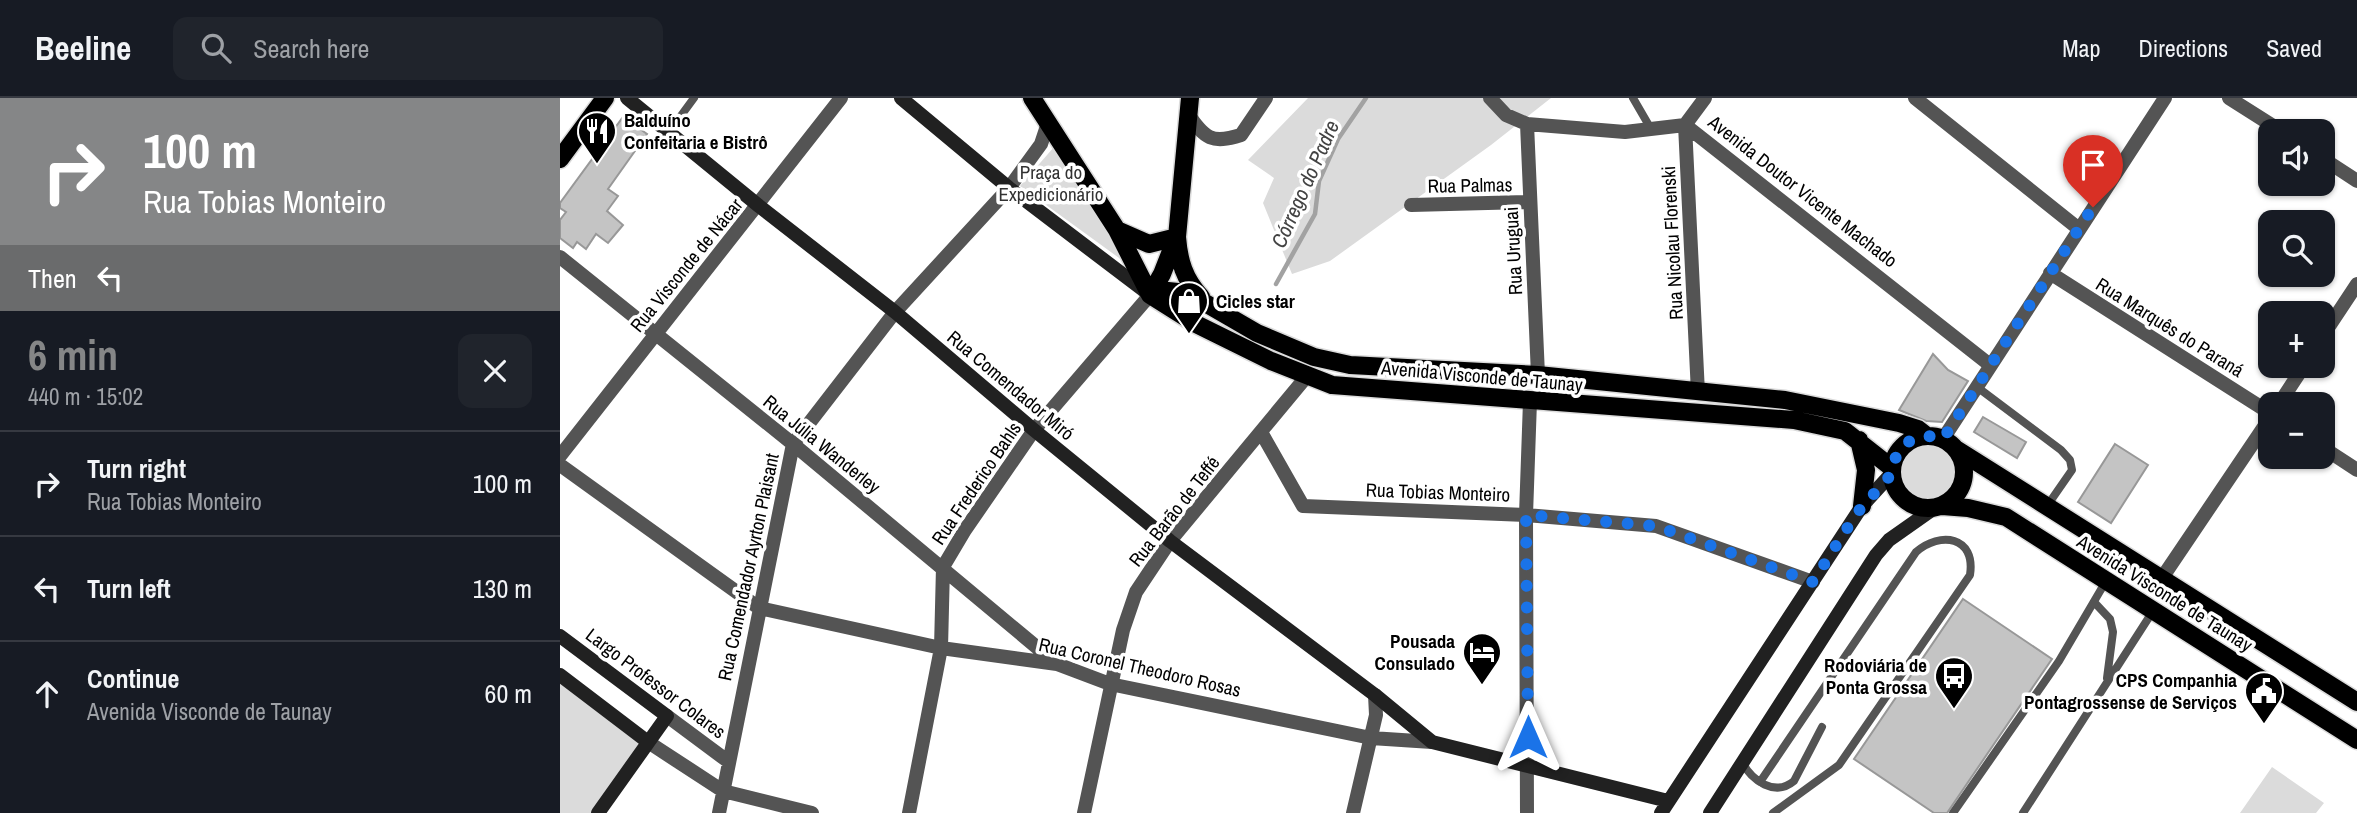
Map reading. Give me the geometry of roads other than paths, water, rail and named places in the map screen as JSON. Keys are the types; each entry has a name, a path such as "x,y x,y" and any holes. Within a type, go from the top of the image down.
{"main road":[{"path":"560,159 605,98"},
{"name":"Rua Comendador Miró","path":"627,98 895,312 1170,541 1375,695 1432,742"},
{"path":"901,98 1009,188 1150,295 1178,291 1206,302"},
{"path":"1032,98 1117,230 1150,295"},
{"path":"1189,106 1177,237 1179,258 1185,275 1206,302"},
{"path":"1117,230 1149,244 1177,237"},
{"path":"1150,295 1177,237"},
{"name":"Avenida Visconde de Taunay","path":"1150,295 1196,324 1271,361 1332,385 1794,421 1845,431 1859,440 1892,471 1894,487 1906,502 1923,509 1968,508 2006,517 2357,740"},
{"name":"Avenida Visconde de Taunay","path":"1206,302 1257,333 1314,357 1350,365 1538,375 1785,400 1846,411 1918,429 2047,506 2357,702"},
{"path":"1859,440 1866,470 1862,506"},
{"path":"1664,807 1862,506 1892,471 1894,459 1904,444 1911,440 1942,441 1964,463 1964,479 1957,495 1889,540 1876,555 1710,813"},
{"name":"Largo Professor Colares","path":"560,636 568,648 667,716"},
{"path":"560,675 648,742"},
{"path":"598,813 667,716"},
{"path":"2337,727 2357,728"},
{"name":"Rua Coronel Theodoro Rosas","path":"1432,742 1528,765 1664,807"}],"street":[{"name":"Rua Visconde de Nácar","path":"560,456 759,206 841,98"},
{"path":"1189,106 1200,131 1211,139 1222,141 1241,135 1266,98"},
{"name":"Avenida Doutor Vicente Machado","path":"1490,98 1506,115 1527,124 1625,132 1685,125 1990,365"},
{"path":"1685,125 1704,98"},
{"path":"1914,98 2079,229"},
{"path":"1942,441 2165,98"},
{"path":"2229,98 2262,119"},
{"name":"Rua Comendador Ayrton Plaisant","path":"719,813 793,444 895,312 1009,188 1041,144 1048,123"},
{"name":"Rua Uruguai","path":"1527,124 1538,375"},
{"name":"Rua Nicolau Florenski","path":"1685,125 1698,393"},
{"path":"2335,167 2357,181"},
{"name":"Rua Palmas","path":"1411,205 1530,202"},
{"name":"Rua Júlia Wanderley","path":"560,257 793,444 1057,664"},
{"name":"Rua Marquês do Paraná","path":"2050,273 2258,407"},
{"path":"2335,317 2357,284"},
{"name":"Rua Frederico Bahls","path":"909,813 941,648 943,567 965,530 1034,430 1150,295"},
{"name":"Rua Barão de Teffé","path":"1084,813 1122,630 1136,592 1170,541 1307,376"},
{"path":"1527,813 1526,515 1530,401"},
{"name":"Rua Tobias Monteiro","path":"1261,432 1303,506 1526,515 1656,526 1813,582"},
{"path":"2162,578 2258,433"},
{"path":"2335,456 2357,470"},
{"name":"Rua Coronel Theodoro Rosas","path":"560,465 759,608 941,648 1057,664 1110,684 1371,738 1432,742"},
{"path":"1353,813 1376,715 1375,695"},
{"name":"Largo Professor Colares","path":"667,716 729,762"},
{"path":"648,742 723,791 812,813"}],"lane":[{"path":"669,132 694,98"},
{"path":"1633,98 1651,129"},
{"path":"1977,387 2061,450 2070,460 2073,470 2047,506"},
{"path":"1760,782 1916,552 1935,541 1953,539 1959,543 1968,554 1970,575 1839,765 1773,813"},
{"path":"1953,813 2059,661 2106,581"},
{"path":"2094,601 2110,619 2113,632 2105,685"},
{"path":"2023,813 2153,611"},
{"path":"1742,762 1746,770 1760,782 1780,788 1787,787 1794,781 1822,727"}],"waterway":[{"name":"Córrego do Padre","path":"1276,284 1315,214 1319,181 1338,139 1366,98"}],"place":[{"name":"Balduíno Confeitaria e Bistrô","path":"597,165"},
{"name":"Cicles star","path":"1189,335"},
{"name":"Pousada Consulado","path":"1482,686"},
{"name":"Rodoviária de Ponta Grossa","path":"1954,710"},
{"name":"CPS Companhia Pontagrossense de Serviços","path":"2264,725"}],"park label":[{"name":"Praça do Expedicionário","path":"1051,183"}]}
